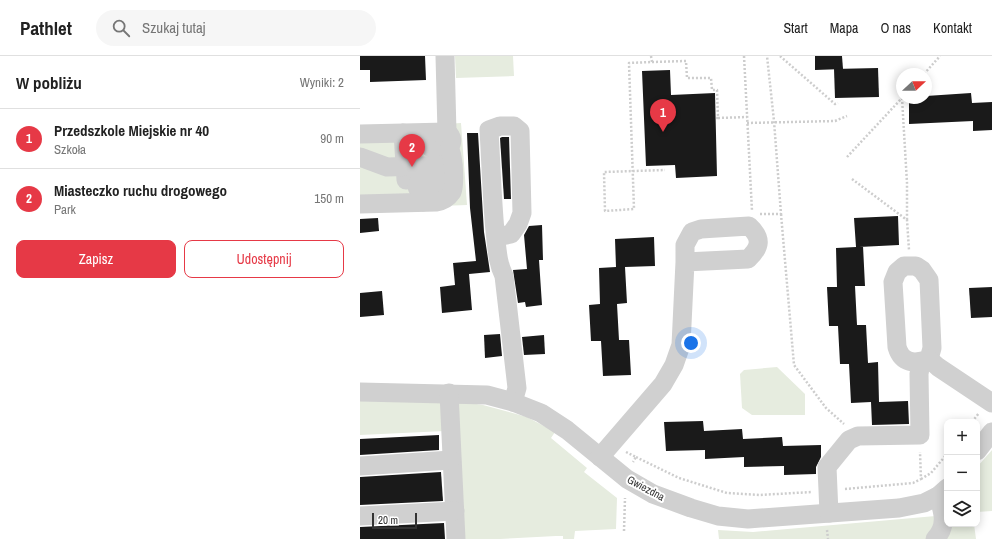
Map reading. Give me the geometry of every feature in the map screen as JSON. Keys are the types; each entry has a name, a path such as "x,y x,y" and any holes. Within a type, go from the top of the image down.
{"street":[{"path":"360,204 421,195 436,202 448,197 451,193 453,186 445,56"},
{"path":"496,237 511,234 518,224 522,213 520,131 514,126 500,126 490,130 493,206 496,237 499,266 504,276 517,388 513,402"},
{"path":"426,133 450,148 404,167 383,167 361,157 361,134 403,139 426,133"},
{"path":"403,139 404,167 421,195"},
{"path":"600,457 663,384 674,365 681,345 685,262"},
{"path":"829,513 827,467 849,440 858,436 920,435 919,374 925,361 932,348 928,280 922,270 916,266 904,266 897,272 893,282 897,347 900,356 906,361 925,361 938,367 992,402"},
{"name":"Gwiezdna","path":"360,392 487,395 513,402 541,413 567,430 627,479 654,494 691,508 718,516 748,519 899,508 924,504 943,492"},
{"path":"449,394 456,539"},
{"path":"980,447 992,432"},
{"path":"360,466 452,460"},
{"path":"935,539 944,523 943,492"},
{"path":"360,516 455,511"}],"path":[{"path":"651,56 652,62"},
{"path":"744,56 752,214 781,214"},
{"path":"766,56 774,123 794,365 826,408 858,436"},
{"path":"780,56 835,104 838,103"},
{"path":"929,68 940,56"},
{"path":"665,170 633,171 604,172 605,211 634,209 633,171 630,64 686,61 687,78 711,78 712,90 717,90 717,118 746,117"},
{"path":"847,157 896,104"},
{"path":"902,104 910,266"},
{"path":"747,123 835,121 847,116"},
{"path":"852,179 908,220"},
{"path":"919,447 921,479"},
{"path":"636,457 679,478 727,493 758,495 828,491 913,483 930,473 946,455"},
{"path":"624,531 625,498"}],"shaded area":[{"path":"455,56 513,56 514,76 456,78"},
{"path":"461,123 467,205 360,209 360,129"},
{"path":"777,367 805,394 805,415 752,415 742,408 740,374 744,370"},
{"path":"360,401 463,402 483,405 527,417 555,432 551,438 587,468 584,472 617,498 616,529 575,531 574,539 563,539 563,536 556,536 500,539 453,539 445,431 360,435"},
{"path":"992,450 992,511 980,512 980,464"},
{"path":"944,515 944,527 974,527 976,539 719,539 718,530 753,532"}],"building":[{"path":"360,56 425,56 426,80 370,82 370,70 360,70"},
{"path":"815,56 842,56 843,69 815,70"},
{"path":"878,68 879,97 835,98 834,69"},
{"path":"670,70 671,95 715,93 717,176 676,178 675,165 646,166 642,71"},
{"path":"971,93 972,103 992,102 992,130 973,131 973,121 909,124 909,104 932,104 932,96"},
{"path":"467,133 478,133 484,232 490,272 469,274 472,310 442,313 440,287 455,285 453,263 476,261 470,208"},
{"path":"509,137 511,199 504,199 500,138"},
{"path":"898,216 899,245 863,247 865,286 855,286 857,325 866,325 868,363 878,362 879,402 908,401 909,424 872,425 871,402 851,403 849,364 840,364 838,326 829,326 827,287 837,287 836,248 856,247 854,218"},
{"path":"378,218 379,231 360,233 360,219"},
{"path":"542,225 543,260 539,260 542,305 526,307 525,302 518,303 513,270 527,269 524,235 529,226"},
{"path":"654,237 655,266 625,267 627,303 617,304 619,340 629,340 631,375 603,376 601,341 591,341 589,305 600,304 599,268 616,267 615,239"},
{"path":"992,287 992,317 971,318 969,288"},
{"path":"382,291 384,315 360,317 360,293"},
{"path":"500,334 502,356 485,358 484,335"},
{"path":"544,335 545,354 524,355 522,337"},
{"path":"703,421 704,431 742,429 743,439 782,437 783,446 821,445 821,457 816,467 816,474 784,475 784,466 744,467 744,457 705,459 705,450 666,451 664,422"},
{"path":"439,435 439,450 360,455 360,439"},
{"path":"441,472 443,501 360,505 360,477"},
{"path":"444,523 445,539 360,539 360,527"}],"place":[{"name":"Przedszkole Miejskie nr 40","path":"663,132"},
{"name":"Miasteczko ruchu drogowego","path":"412,167"}]}
